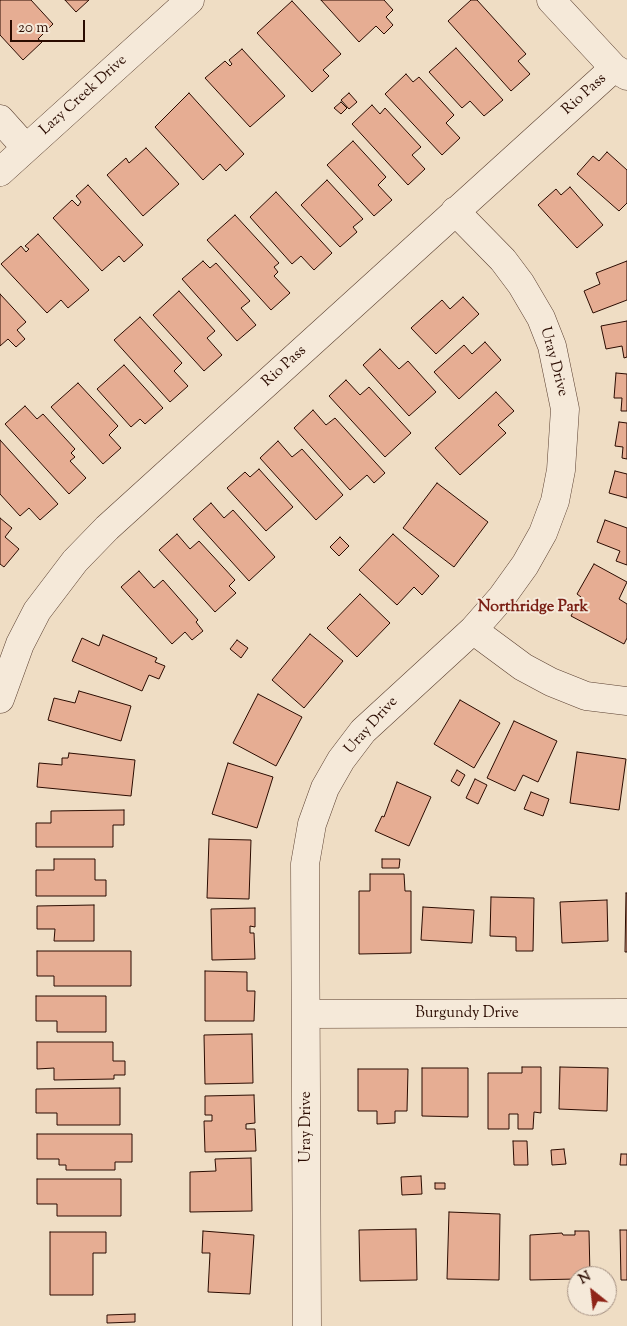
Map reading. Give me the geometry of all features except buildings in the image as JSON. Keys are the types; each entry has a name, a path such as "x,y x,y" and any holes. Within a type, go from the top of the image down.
{"street":[{"name":"Lazy Creek Drive","path":"0,172 190,0"},
{"path":"552,0 620,72"},
{"name":"Rio Pass","path":"0,699 20,644 37,611 75,561 107,528 455,211 620,72"},
{"path":"0,119 26,148"},
{"name":"Uray Drive","path":"307,1326 305,864 312,824 325,788 341,760 363,731 473,630 502,597 525,565 543,533 555,501 561,470 564,409 552,346 541,318 521,284 503,260 455,211"},
{"path":"473,630 523,667 551,682 586,696 627,701"},
{"name":"Burgundy Drive","path":"306,1014 627,1013"}],"district":[{"name":"Northridge Park","path":"533,608"}]}
